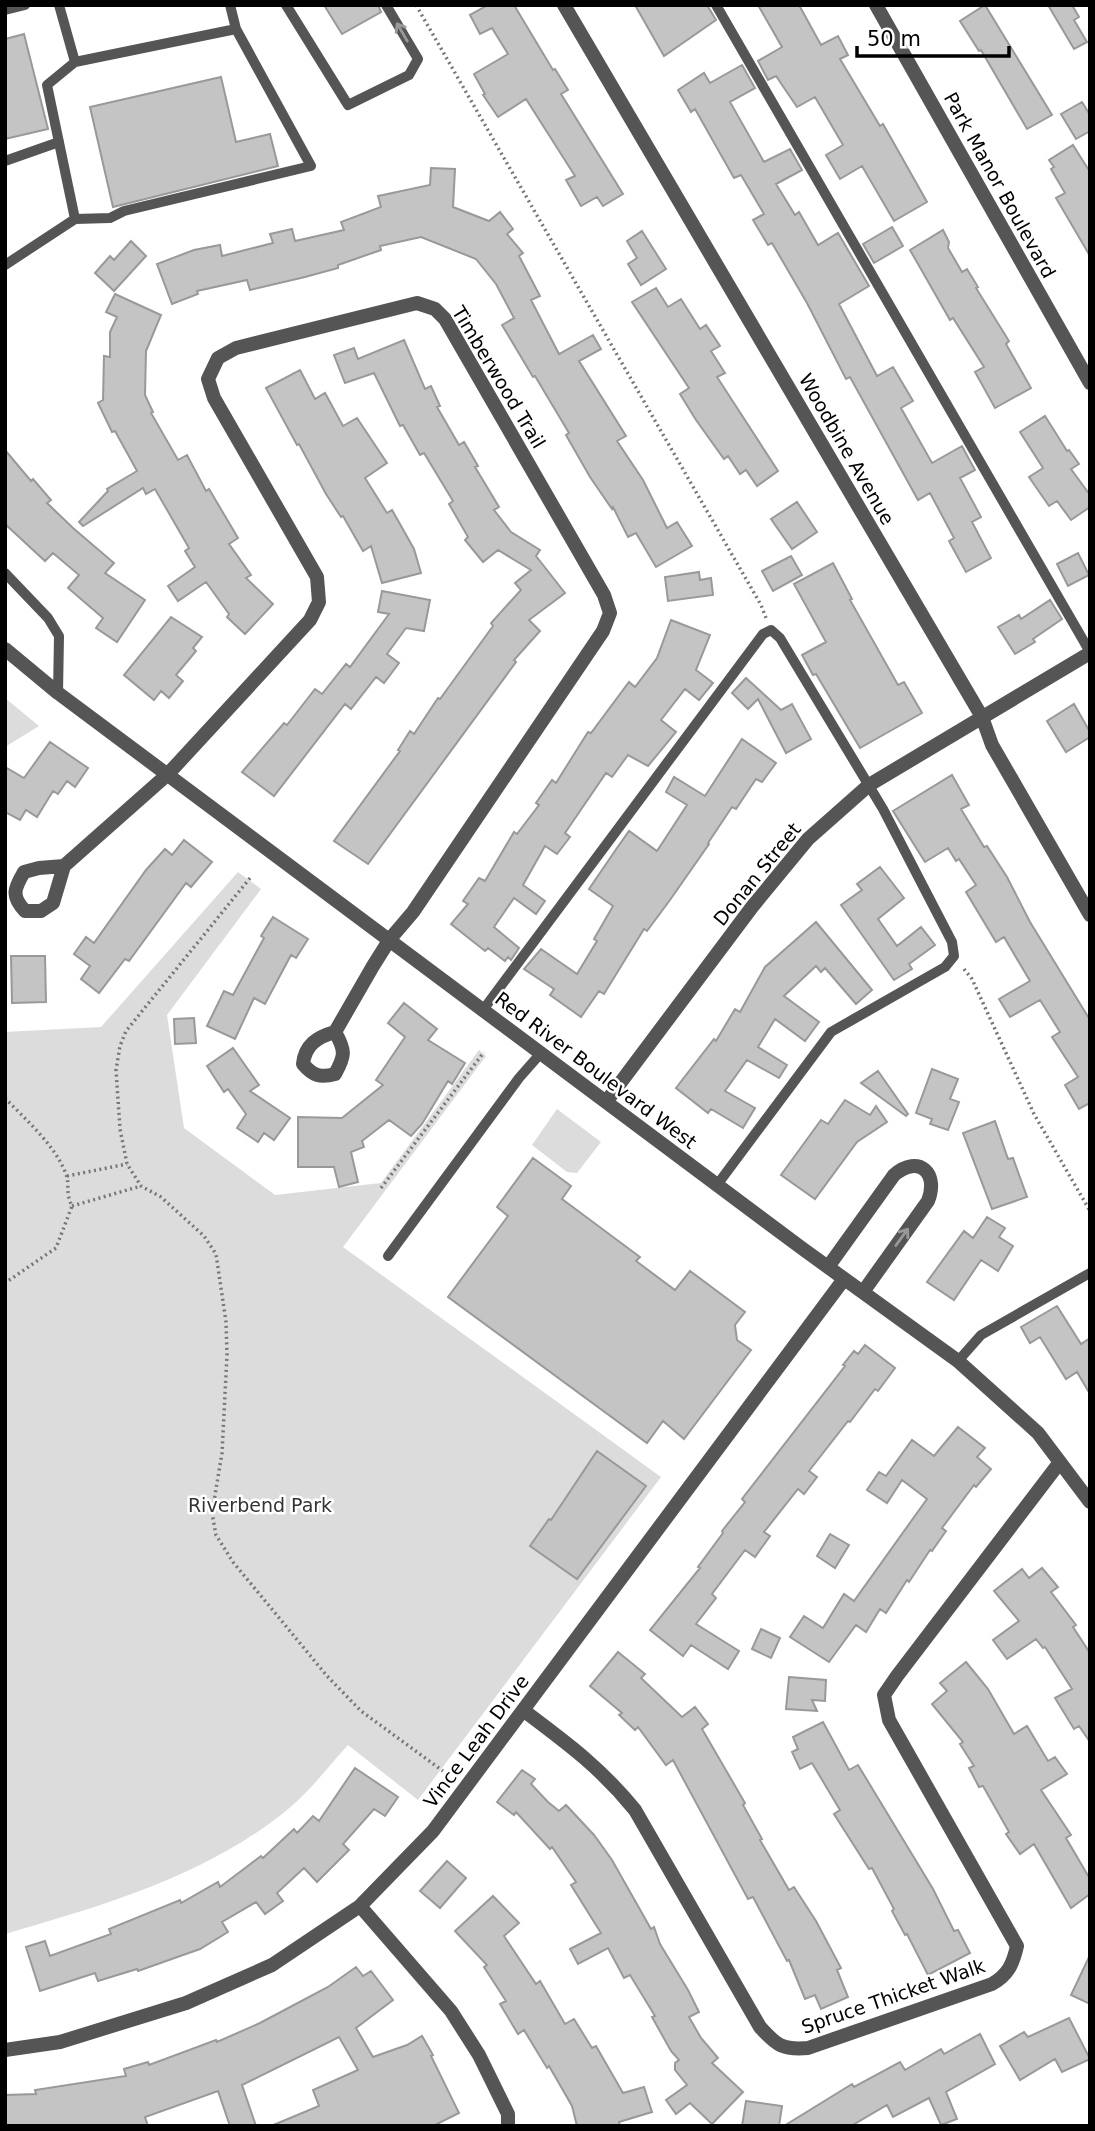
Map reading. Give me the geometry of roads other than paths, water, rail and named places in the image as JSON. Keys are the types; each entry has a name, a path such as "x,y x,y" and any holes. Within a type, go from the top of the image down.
{"street":[{"name":"Woodbine Avenue","path":"564,5 982,717 992,745 1090,915"},
{"name":"Park Manor Boulevard","path":"876,5 1090,383"},
{"name":"Timberwood Trail","path":"168,774 310,620 320,602 317,577 214,398 208,379 218,358 236,348 417,303 435,309 445,319 597,583 610,613 603,631 413,912 390,939"},
{"name":"Red River Boulevard West","path":"5,649 58,693 958,1361 1038,1433 1090,1502"},
{"name":"Donan Street","path":"607,1102 752,906 808,838 869,786 1090,653"},
{"path":"64,866 168,774"},
{"path":"335,1032 390,939"},
{"path":"828,1267 894,1175 903,1167 913,1165 923,1168 930,1176 932,1190 928,1201 863,1292"},
{"name":"Vince Leah Drive","path":"5,2050 60,2042 186,2003 272,1965 360,1906 433,1831 844,1279"},
{"name":"Spruce Thicket Walk","path":"523,1710 587,1758 615,1785 635,1810 760,2027 773,2042 789,2049 808,2048 992,1984 1004,1978 1013,1963 1017,1947 889,1720 884,1695 1060,1462"},
{"path":"360,1906 451,2011 491,2078 508,2114 508,2126"}],"lane":[{"path":"5,10 25,5"},
{"path":"60,5 75,62"},
{"path":"5,265 75,219 110,218 124,211 311,166 236,29 230,5"},
{"path":"286,5 348,105 410,75 418,59 386,5"},
{"path":"716,5 1090,653"},
{"path":"75,219 47,85 75,62 236,29"},
{"path":"5,161 59,142"},
{"path":"5,573 48,618 59,636 58,693"},
{"path":"483,1010 763,634 771,630 780,638 869,786 952,942 954,956 945,967 831,1032 718,1185"},
{"path":"388,1255 541,1052"},
{"path":"958,1361 981,1335 1090,1273"}],"park label":[{"name":"Riverbend Park","path":"260,1505"}]}
